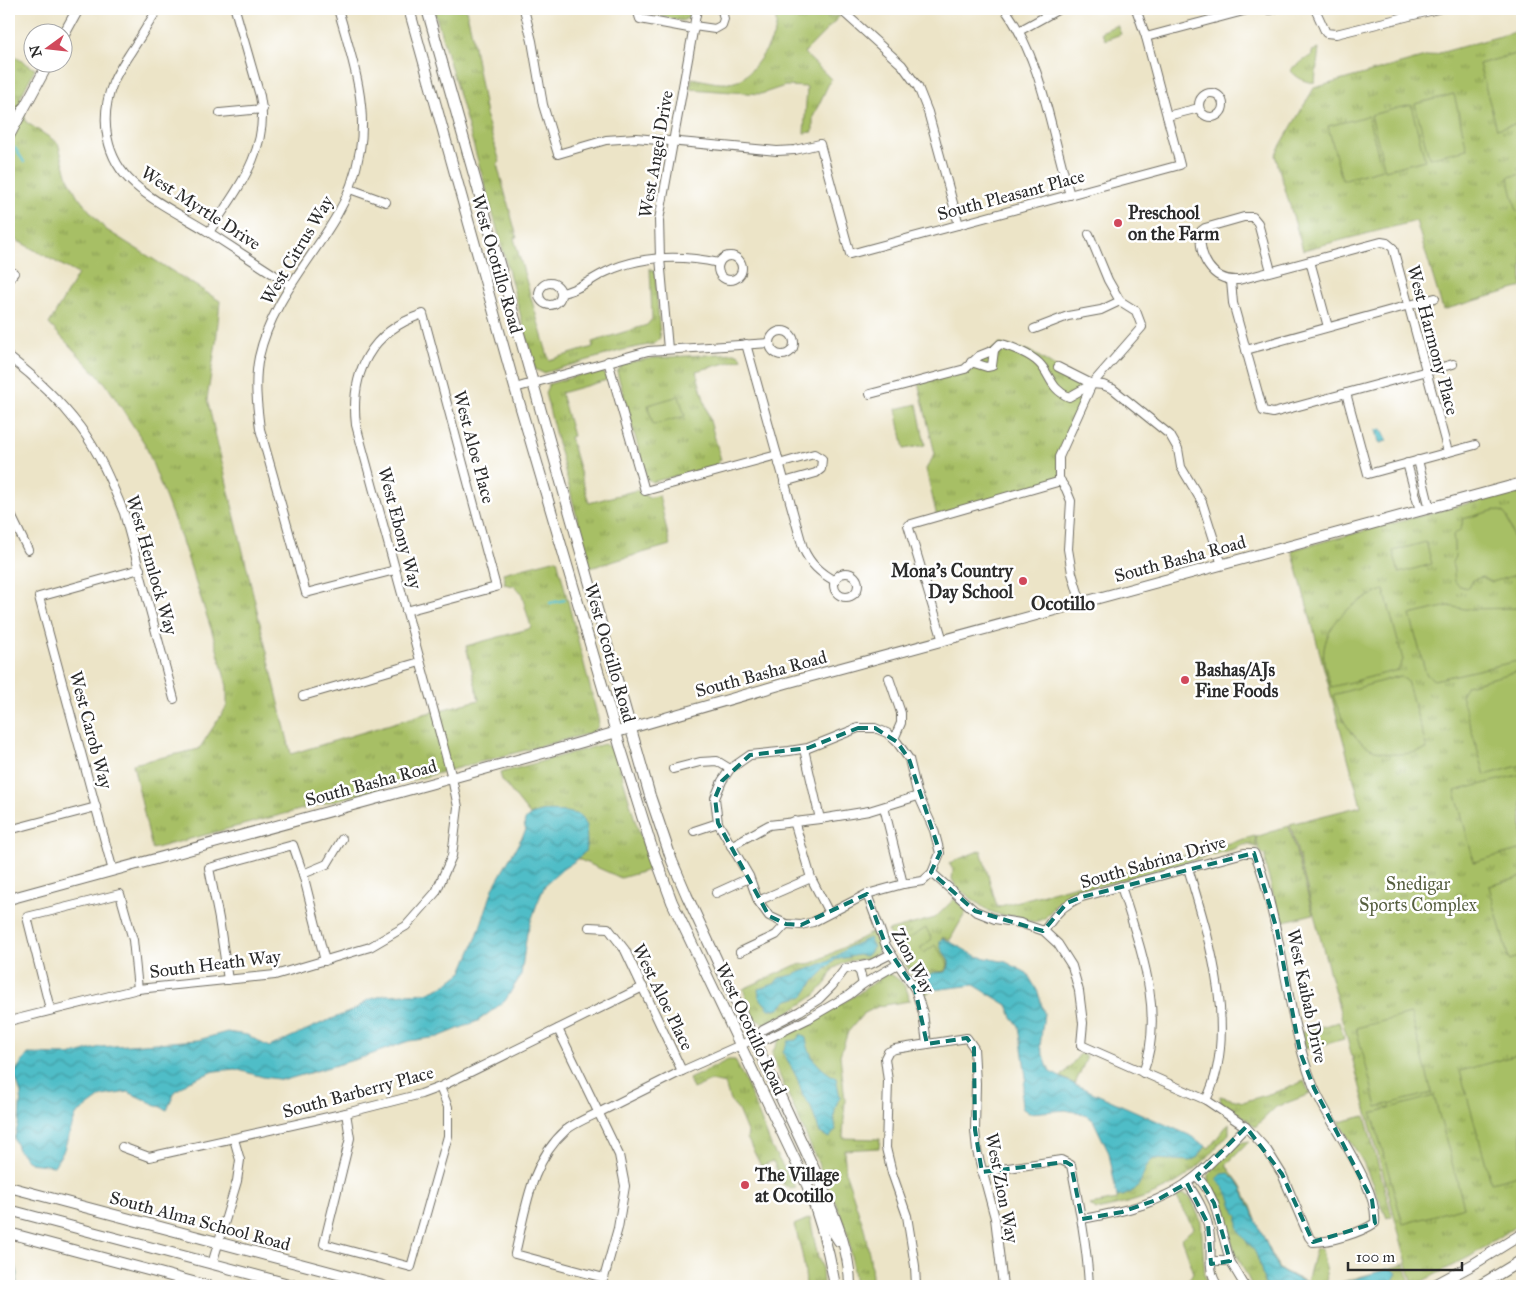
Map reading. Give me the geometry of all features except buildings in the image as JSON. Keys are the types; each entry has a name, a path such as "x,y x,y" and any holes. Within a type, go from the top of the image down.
{"main road":[{"path":"71,22 78,9"},
{"name":"West Ocotillo Road","path":"408,9 515,388 651,845 672,902 810,1192 831,1258 835,1286"},
{"name":"West Ocotillo Road","path":"427,9 650,796 672,861 822,1186 840,1232 850,1277 850,1286"},
{"path":"9,136 44,72"},
{"name":"South Basha Road","path":"9,899 630,729 707,705 1522,483"},
{"name":"South Alma School Road","path":"9,1187 383,1286"},
{"path":"810,1192 819,1199 832,1230 844,1248"},
{"path":"9,1210 296,1286"},
{"path":"9,1233 208,1286"},
{"path":"1433,1286 1522,1234"},
{"path":"1479,1286 1522,1260"}],"street":[{"name":"West Myrtle Drive","path":"158,9 113,83 105,115 108,142 119,167 134,185 151,197 290,285"},
{"path":"209,232 248,170 260,143 263,127 263,109 236,9"},
{"name":"West Citrus Way","path":"338,9 354,67 361,110 360,149 350,189 337,215 290,285 275,313 259,357 256,381 257,404 260,429 306,593 396,570"},
{"path":"524,9 532,41 543,105 558,154 622,138 673,141"},
{"path":"637,9 640,19 716,29 722,25 724,19 722,10 719,9"},
{"name":"West Angel Drive","path":"668,348 660,258 659,220 697,9"},
{"path":"840,9 902,65 918,87 928,112 959,224"},
{"path":"1004,9 1019,31 1029,52 1070,195"},
{"path":"1019,31 1059,9"},
{"path":"1136,9 1146,37 1167,116 1199,108"},
{"path":"1146,37 1251,9"},
{"path":"1315,9 1326,33 1336,34 1438,9"},
{"path":"220,113 263,109"},
{"name":"South Pleasant Place","path":"673,141 777,151 796,150 820,144 850,254 1180,164 1167,116"},
{"path":"350,189 386,202"},
{"path":"1272,271 1258,224 1253,217 1244,217 1205,228 1201,231 1200,240 1209,268 1218,277 1231,281 1239,280 1310,261 1328,328"},
{"path":"1081,603 1072,573 1068,549 1070,501 1058,472 1059,457 1092,384 1142,327 1136,311 1120,301 1108,280 1089,234"},
{"name":"West Harmony Place","path":"1310,261 1381,242 1387,243 1393,248 1448,452"},
{"path":"561,293 576,288 619,266 634,262 660,258 695,258 719,264"},
{"path":"1231,281 1233,303 1263,411 1273,413 1453,364"},
{"path":"1246,350 1435,298"},
{"path":"1034,329 1068,316 1101,310 1120,301"},
{"name":"West Ebony Way","path":"423,314 397,325 385,334 373,348 359,374 355,391 356,425 452,778"},
{"name":"West Aloe Place","path":"406,611 496,587 423,314"},
{"path":"515,388 639,353 668,348 770,343"},
{"path":"746,344 806,554 818,570 835,581"},
{"path":"870,394 965,369 978,356 994,350 1000,344 1032,357 1039,363 1054,388 1061,394 1069,397 1092,384"},
{"path":"971,362 987,367 992,366 994,350"},
{"name":"West Hemlock Way","path":"9,357 42,385 81,428 97,456 121,506 140,569 174,699"},
{"path":"608,361 645,491 777,455"},
{"path":"1058,367 1092,384 1103,385 1113,389 1170,435 1178,450 1181,467 1202,502 1222,565"},
{"path":"1346,393 1368,474 1475,445"},
{"path":"779,464 814,454 822,459 821,470 784,482"},
{"path":"1418,460 1425,510"},
{"path":"1408,463 1412,480 1425,510"},
{"path":"1412,480 1422,478"},
{"path":"943,641 908,525 1061,481"},
{"path":"9,511 28,550"},
{"name":"West Carob Way","path":"113,871 40,597 140,569"},
{"path":"303,696 420,662"},
{"path":"889,678 901,713 900,723 894,739"},
{"path":"858,728 875,728 894,739 908,760 918,796 934,830 940,853 932,872 923,881 902,884 867,894 812,922 801,925 786,924 769,916 758,902 749,878 718,823 715,798 722,781 730,769 750,755 804,749 858,728"},
{"path":"804,749 820,820"},
{"path":"673,769 700,762 717,761 730,769"},
{"name":"South Heath Way","path":"9,1021 50,1009 138,989 275,975 370,947 406,926 436,892 452,856 458,807 452,778"},
{"path":"731,846 769,825 820,820 884,807 918,796"},
{"path":"9,830 96,807"},
{"path":"884,807 902,884"},
{"path":"794,822 811,878 829,913"},
{"path":"694,831 718,823"},
{"path":"303,874 327,864 342,839"},
{"path":"228,980 219,919 208,868 293,846 303,874 325,961"},
{"name":"South Sabrina Drive","path":"1044,931 1059,910 1067,903 1082,897 1244,853 1254,853"},
{"name":"West Kaibab Drive","path":"1246,1127 1267,1150 1282,1174 1309,1237 1314,1242 1322,1242 1367,1228 1375,1223 1376,1216 1369,1193 1314,1088 1300,1052 1277,930 1260,866 1254,853"},
{"path":"1188,868 1215,968 1221,1005 1220,1045 1215,1081 1206,1100"},
{"path":"932,872 975,911 995,919 1020,923 1044,931 1058,944 1072,966 1079,991 1083,1023 1081,1046 1206,1100 1225,1111 1246,1127 1197,1176 1159,1199 1131,1209 1082,1219"},
{"path":"716,893 749,878"},
{"path":"758,902 811,878"},
{"path":"1121,886 1136,935 1150,993 1152,1033 1150,1050 1143,1074"},
{"path":"50,1009 28,917 120,894 133,940 138,989"},
{"name":"Zion Way","path":"867,894 886,946 915,989 923,1013 927,1044"},
{"path":"740,952 776,935 786,924"},
{"name":"West Aloe Place","path":"588,927 608,928 625,950 682,1071"},
{"path":"558,1029 599,1113 619,1155 625,1186 618,1228 604,1278 514,1254 535,1173 546,1152 568,1129 599,1113 682,1071 754,1038 763,1030 800,1011 819,999 845,969 871,964 891,954"},
{"path":"754,1038 767,1039 808,1019 849,995 862,984 898,964"},
{"path":"854,966 860,972 862,984"},
{"name":"South Barberry Place","path":"122,1148 149,1157 346,1114 421,1094 440,1087 643,987"},
{"name":"West Zion Way","path":"927,1044 967,1038 974,1048 977,1152 994,1218 1003,1286"},
{"path":"916,1286 915,1266 907,1216 892,1173 886,1148 888,1081 885,1058 888,1052 895,1049 927,1044"},
{"path":"346,1114 350,1138 324,1244 411,1267 448,1136 448,1107 440,1087"},
{"path":"212,1264 237,1181 240,1160 234,1139"},
{"path":"982,1172 1061,1160 1071,1165 1082,1219 1089,1286"},
{"path":"1197,1176 1207,1189 1214,1203 1230,1261 1245,1286"},
{"path":"1187,1183 1203,1209 1208,1224 1211,1275 1218,1286"},
{"path":"1211,1264 1230,1261"}],"highlighted area":[{"path":"858,728 875,728 897,742 909,759 940,853 931,872 975,911 1043,931 1067,903 1082,897 1254,853 1277,930 1300,1052 1314,1088 1372,1200 1375,1223 1313,1242 1282,1174 1246,1127 1197,1176 1214,1203 1230,1261 1211,1264 1208,1224 1187,1183 1159,1199 1122,1212 1082,1219 1071,1165 1066,1162 982,1172 975,1130 974,1048 967,1038 927,1044 915,989 886,946 867,894 801,925 786,924 769,916 718,823 715,798 722,781 750,755 808,748"}],"green space":[{"path":"434,9 466,9 487,120 500,162 497,164 517,237 514,238 549,360 593,347 592,342 647,325 652,319 650,268 655,272 660,338 654,344 623,350 543,373 535,369 489,199"},
{"path":"643,9 691,9 690,17 682,21 645,13"},
{"path":"775,9 812,9 819,16 840,16 804,53 831,79 813,117 813,132 804,133 807,87 785,86 761,94 690,89 692,78 727,83 738,81 749,73 761,58 774,34 776,26"},
{"path":"1117,25 1121,34 1105,40 1101,32"},
{"path":"1522,30 1522,287 1443,310 1416,221 1303,250 1275,155 1314,88"},
{"path":"1319,49 1315,82 1302,80 1291,71 1292,68 1312,55 1312,51"},
{"path":"9,53 22,61 22,72 33,72 20,98 26,122 58,143 68,178 78,197 105,229 220,301 216,343 207,399 291,754 420,715 479,700 466,646 531,627 521,592 514,586 504,584 503,573 557,559 599,721 594,731 152,849 133,764 199,749 227,706 227,686 214,638 181,538 145,444 106,384 49,324 78,274 9,236"},
{"path":"1519,53 1522,65 1522,122 1497,129 1479,64"},
{"path":"1454,94 1467,149 1429,158 1415,104"},
{"path":"1411,105 1425,160 1385,170 1371,115"},
{"path":"1368,116 1382,169 1342,180 1328,126"},
{"path":"1522,174 1522,210 1517,212 1508,177"},
{"path":"1000,344 1030,351 1057,368 1092,385 1059,457 1061,481 937,517 926,469 935,454 918,382 965,369"},
{"path":"735,353 741,356 742,359 696,371 721,460 718,461 719,465 652,482 647,479 617,372 622,364 653,358"},
{"path":"598,370 604,373 607,380 561,393 573,436 570,437 589,503 637,490 649,498 659,495 670,545 590,568 545,393 549,384"},
{"path":"679,396 685,416 653,425 648,405"},
{"path":"917,404 925,445 904,449 896,409"},
{"name":"Snedigar Sports Complex","path":"1522,489 1522,1222 1471,1256 1413,1286 1290,824 1361,806 1292,550"},
{"path":"1495,510 1503,512 1507,517 1522,565 1516,575 1492,582 1482,577 1473,580 1469,588 1463,587 1456,583 1455,580 1452,563 1455,556 1453,535 1461,529 1463,519"},
{"path":"1426,542 1432,564 1399,573 1393,551"},
{"path":"1384,590 1403,660 1398,670 1331,687 1325,664 1324,649 1332,628 1338,619 1354,604"},
{"path":"1448,606 1465,609 1522,608 1522,660 1434,680 1426,674 1410,615"},
{"path":"1522,670 1522,765 1485,775 1461,695 1467,685"},
{"path":"1400,676 1407,681 1427,749 1393,754 1379,752 1367,746 1347,726 1339,712 1333,695"},
{"path":"604,744 615,751 635,820 652,869 621,878 578,859 585,852 533,813 530,815 502,780 500,773"},
{"path":"1522,774 1522,849 1474,862 1455,791"},
{"path":"1289,826 1313,914 1281,922 1266,868 1265,856 1259,850 1256,837"},
{"path":"1255,836 1257,848 1251,845 1243,845 1070,894 1057,904 1044,919 1034,922 1016,916 1000,915 987,910 956,887 952,879 953,870 949,863 981,850 997,907"},
{"path":"1522,877 1522,956 1509,960 1489,886"},
{"path":"954,899 967,910 950,940 943,937 940,941 940,946 948,959 948,967 946,972 933,973 929,983 933,990 924,995 895,947 888,931 935,918"},
{"path":"926,928 932,939 920,948 924,953 935,945 946,961 947,967 944,971 933,970 925,975 919,966 912,970 897,946"},
{"path":"873,932 881,944 878,953 867,959 848,961 833,969 826,983 814,996 796,1008 765,1024 755,1019 743,989 796,965 813,963"},
{"path":"888,973 906,988 909,1001 879,1006 863,1014 848,1032 840,1055 845,1100 843,1138 880,1139 879,1148 844,1150 846,1174 864,1228 873,1286 855,1286 849,1239 843,1220 779,1074 772,1053 780,1038 856,995"},
{"path":"1411,1014 1432,1093 1377,1107 1356,1028"},
{"path":"1339,1022 1344,1039 1306,1049 1301,1032"},
{"path":"1081,1053 1087,1057 1075,1084 1061,1077"},
{"path":"1522,1054 1522,1174 1491,1182 1460,1071"},
{"path":"728,1060 735,1060 772,1148 796,1188 791,1189 783,1184 773,1161 761,1166 747,1138 748,1134 738,1110 730,1101 725,1084 711,1081 693,1089 689,1079"},
{"path":"1304,1081 1310,1094 1276,1107 1255,1127 1239,1113 1221,1103 1220,1096 1243,1102"},
{"path":"1434,1096 1464,1207 1403,1224 1372,1113"},
{"path":"1365,1116 1392,1216 1387,1218 1363,1162 1339,1122"},
{"path":"1229,1123 1229,1134 1200,1164 1174,1184 1149,1196 1123,1204 1096,1210 1090,1205 1117,1200 1117,1197 1125,1195 1150,1161 1154,1159 1198,1157 1206,1146 1209,1148"},
{"path":"1250,1141 1226,1165 1242,1187 1279,1269 1307,1282 1316,1248 1322,1248 1328,1286 1252,1286 1233,1247 1220,1199 1209,1181 1209,1174 1238,1143"},
{"path":"1184,1194 1191,1198 1201,1222 1205,1277 1212,1286 1191,1286 1185,1282 1194,1273 1182,1238 1194,1228 1176,1196"},
{"path":"810,1218 818,1258 822,1266 823,1286 806,1286 799,1240 794,1225"},
{"path":"1405,1264 1410,1284 1407,1286 1328,1286"}],"water":[{"path":"1382,429 1387,439 1381,443 1379,442 1376,430"},
{"path":"545,811 567,812 580,815 586,826 587,842 585,852 545,885 527,933 521,975 505,1001 478,1021 438,1037 409,1041 364,1057 285,1080 263,1077 235,1069 215,1071 189,1081 175,1092 167,1110 128,1092 102,1096 76,1115 63,1152 54,1166 30,1163 18,1150 14,1139 19,1121 21,1094 14,1073 28,1054 72,1055 100,1047 198,1040 227,1032 247,1035 269,1047 354,1010 368,1000 385,995 426,993 445,985 462,972 476,939 494,886 526,830 524,826 526,819 533,814"},
{"path":"869,938 874,947 866,956 858,955 835,960 814,981 804,996 788,1000 779,1009 769,1009 759,997 758,989 774,984 779,978 793,975 829,961 849,947"},
{"path":"943,938 976,956 1006,962 1027,973 1038,992 1044,1013 1040,1047 1050,1072 1189,1135 1206,1146 1198,1157 1190,1161 1154,1159 1146,1168 1139,1185 1127,1194 1117,1197 1109,1153 1093,1120 1083,1114 1066,1110 1029,1113 1022,1108 1021,1097 1026,1077 1019,1026 1012,1017 1007,1005 974,985 933,990 927,977 933,973 946,972 949,967 948,959 940,946 940,941"},
{"path":"801,1034 806,1038 812,1057 836,1078 840,1097 835,1113 836,1130 829,1138 820,1133 810,1105 803,1096 797,1078 783,1052 788,1041 796,1040"},
{"path":"1229,1173 1241,1187 1278,1269 1307,1283 1324,1286 1265,1285 1256,1254 1243,1238 1239,1229 1238,1216 1226,1190 1217,1179 1222,1174"},
{"path":"9,1262 16,1266 18,1274 16,1286 9,1286"},
{"path":"1391,1268 1397,1273 1392,1282 1372,1286 1331,1286"}],"waterway":[{"path":"15,148 24,162"},
{"path":"550,603 565,600"}],"place":[{"name":"Preschool on the Farm","path":"1118,223"},
{"name":"Mona's Country Day School","path":"1023,581"},
{"name":"Bashas/AJs Fine Foods","path":"1185,680"},
{"name":"The Village at Ocotillo","path":"745,1185"}],"district":[{"name":"Ocotillo","path":"1063,603"}]}
